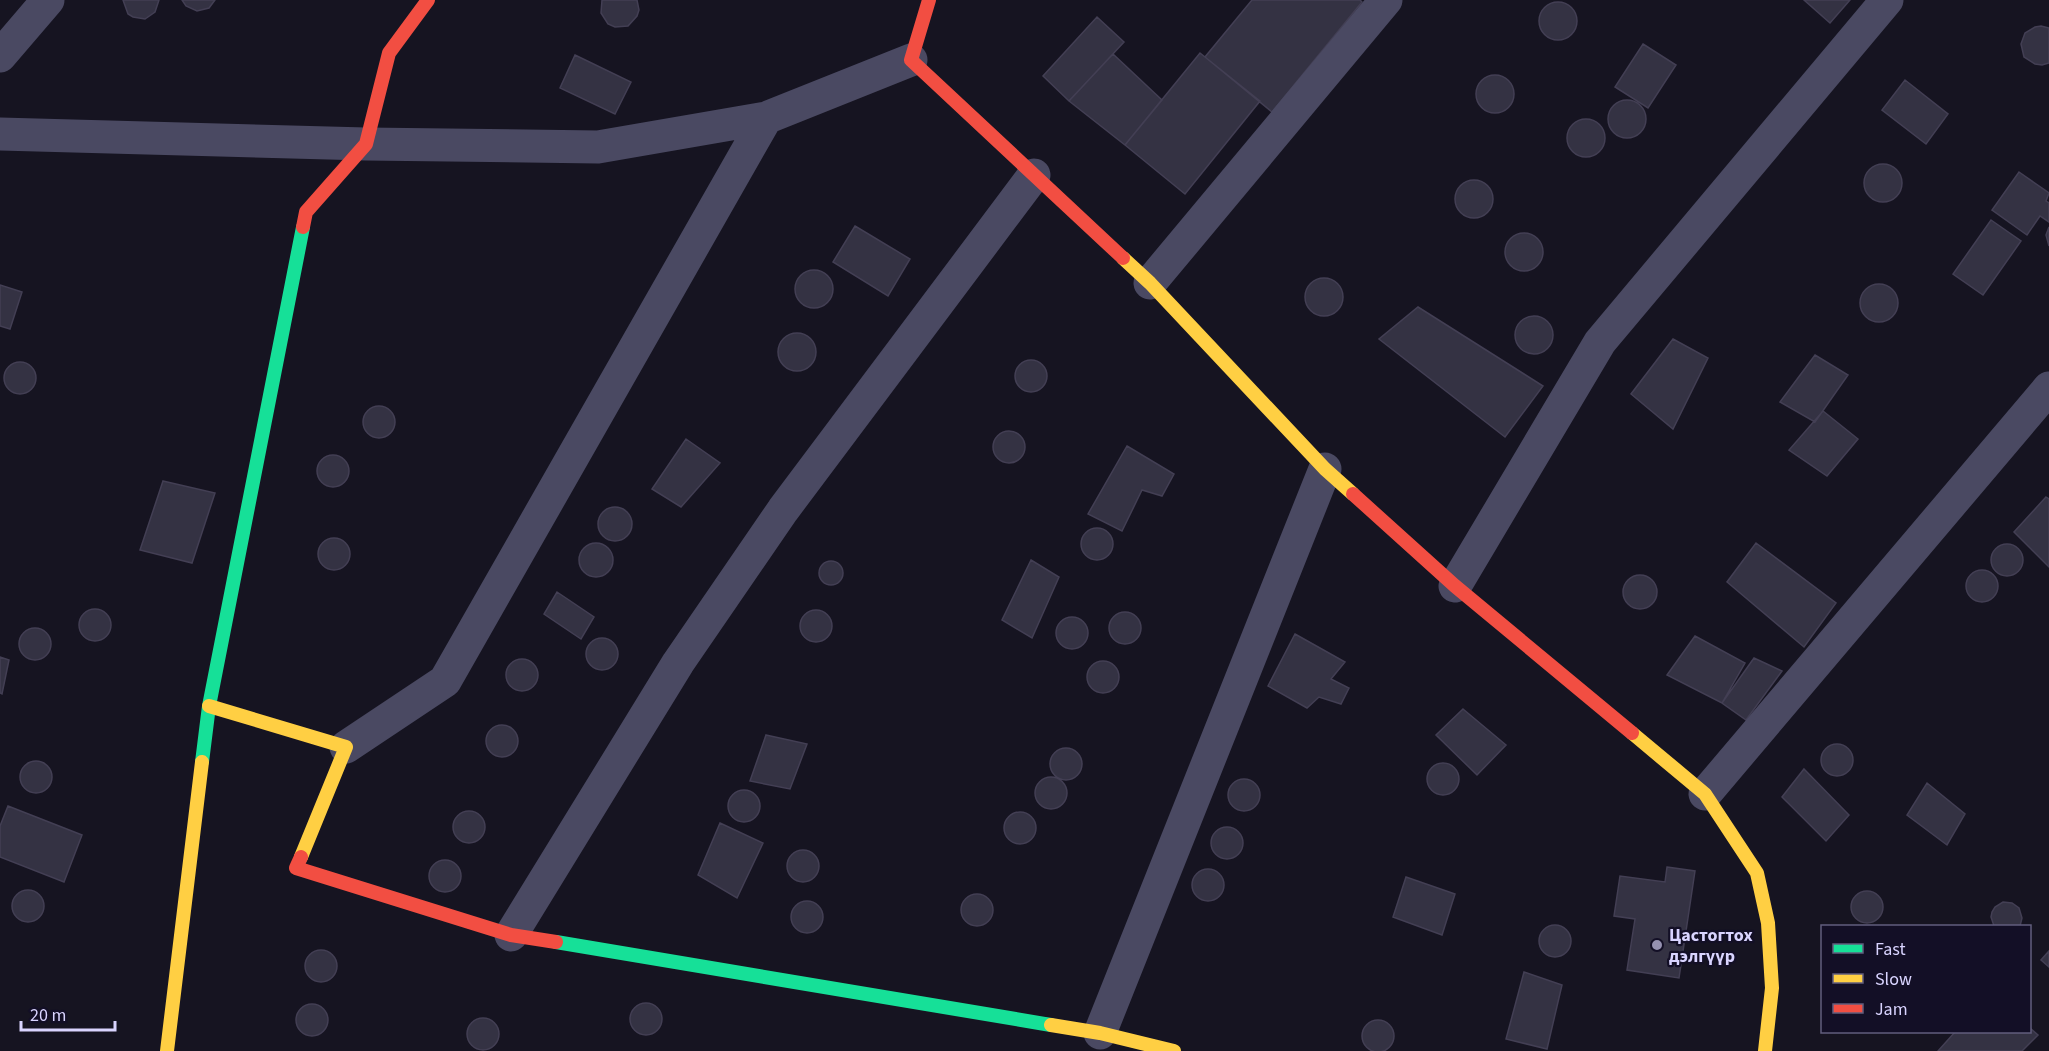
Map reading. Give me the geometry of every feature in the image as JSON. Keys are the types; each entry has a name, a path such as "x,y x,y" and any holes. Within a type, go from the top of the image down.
{"street":[{"path":"0,56 48,0"},
{"path":"167,1051 209,706 306,212 366,144 389,53 428,0"},
{"path":"911,60 929,0"},
{"path":"1150,283 1386,0"},
{"path":"1455,586 1600,342 1887,0"},
{"path":"0,135 598,147 766,118 911,60"},
{"path":"911,60 1150,283 1325,469 1455,586 1705,794 1757,873 1768,923 1772,988 1765,1051"},
{"path":"766,118 445,681 346,747 296,868 511,935 1100,1033 1174,1051"},
{"path":"511,935 678,663 776,519 1034,175"},
{"path":"1705,794 2049,388"},
{"path":"1100,1033 1325,469"},
{"path":"209,706 346,747"}],"building":[{"path":"123,0 159,0 155,12 145,19 128,14"},
{"path":"182,0 215,0 209,8 197,11 186,6"},
{"path":"602,0 637,0 639,10 637,16 628,26 615,27 608,24 601,13"},
{"path":"1252,0 1360,0 1362,2 1272,112 1205,57"},
{"path":"1804,0 1850,0 1830,23"},
{"path":"1558,2 1572,7 1577,21 1572,35 1558,40 1544,35 1539,21 1544,7"},
{"path":"1097,17 1124,42 1069,101 1043,76"},
{"path":"2041,26 2049,28 2049,63 2042,65 2035,64 2024,57 2021,44 2025,33"},
{"path":"1643,44 1676,65 1648,108 1615,87"},
{"path":"1200,53 1260,101 1185,194 1125,145"},
{"path":"1113,54 1162,100 1125,145 1069,101"},
{"path":"575,55 631,82 615,114 560,88"},
{"path":"1495,75 1509,80 1514,94 1509,108 1495,113 1481,108 1476,94 1481,80"},
{"path":"1905,80 1948,114 1926,144 1882,110"},
{"path":"1627,100 1641,105 1646,119 1641,133 1627,138 1613,133 1608,119 1613,105"},
{"path":"1586,119 1600,124 1605,138 1600,152 1586,157 1572,152 1567,138 1572,124"},
{"path":"1883,164 1897,169 1902,183 1897,197 1883,202 1869,197 1864,183 1869,169"},
{"path":"2019,172 2049,193 2046,201 2049,203 2049,222 2040,216 2027,235 1992,210"},
{"path":"1474,180 1488,185 1493,199 1488,213 1474,218 1460,213 1455,199 1460,185"},
{"path":"1991,220 2021,241 1983,295 1953,274"},
{"path":"855,226 910,259 888,296 833,262"},
{"path":"2049,227 2049,246 2046,235"},
{"path":"1524,233 1538,238 1543,252 1538,266 1524,271 1510,266 1505,252 1510,238"},
{"path":"814,270 828,275 833,289 828,303 814,308 800,303 795,289 800,275"},
{"path":"1324,278 1338,283 1343,297 1338,311 1324,316 1310,311 1305,297 1310,283"},
{"path":"1879,284 1893,289 1898,303 1893,317 1879,322 1865,317 1860,303 1865,289"},
{"path":"0,285 22,292 10,329 0,326"},
{"path":"1418,307 1543,386 1505,437 1379,339"},
{"path":"1534,316 1548,321 1553,335 1548,349 1534,354 1520,349 1515,335 1520,321"},
{"path":"797,333 811,338 816,352 811,366 797,371 783,366 778,352 783,338"},
{"path":"1673,339 1708,358 1673,429 1631,394"},
{"path":"1815,355 1848,375 1815,422 1780,402"},
{"path":"1031,360 1042,365 1047,376 1042,387 1031,392 1020,387 1015,376 1020,365"},
{"path":"20,362 31,367 36,378 31,389 20,394 9,389 4,378 9,367"},
{"path":"379,406 390,411 395,422 390,433 379,438 368,433 363,422 368,411"},
{"path":"1823,411 1858,439 1827,476 1789,450"},
{"path":"1009,431 1020,436 1025,447 1020,458 1009,463 998,458 993,447 998,436"},
{"path":"686,439 720,463 681,507 652,489"},
{"path":"1127,446 1174,474 1162,496 1142,490 1122,531 1088,514"},
{"path":"333,455 344,460 349,471 344,482 333,487 322,482 317,471 322,460"},
{"path":"163,481 215,493 192,563 140,550"},
{"path":"2046,497 2049,499 2049,567 2014,532"},
{"path":"615,507 627,512 632,524 627,536 615,541 603,536 598,524 603,512"},
{"path":"1097,528 1108,533 1113,544 1108,555 1097,560 1086,555 1081,544 1086,533"},
{"path":"334,538 345,543 350,554 345,565 334,570 323,565 318,554 323,543"},
{"path":"596,543 608,548 613,560 608,572 596,577 584,572 579,560 584,548"},
{"path":"1756,543 1836,603 1804,647 1727,582"},
{"path":"2007,544 2018,549 2023,560 2018,571 2007,576 1996,571 1991,560 1996,549"},
{"path":"1031,560 1059,577 1032,638 1002,620"},
{"path":"831,561 836,562 842,568 842,578 836,584 831,585 826,584 820,578 819,573 820,568 826,562"},
{"path":"1982,570 1993,575 1998,586 1993,597 1982,602 1971,597 1966,586 1971,575"},
{"path":"1640,575 1652,580 1657,592 1652,604 1640,609 1628,604 1623,592 1628,580"},
{"path":"557,592 594,617 581,639 544,614"},
{"path":"95,609 106,614 111,625 106,636 95,641 84,636 79,625 84,614"},
{"path":"816,610 827,615 832,626 827,637 816,642 805,637 800,626 805,615"},
{"path":"1125,612 1136,617 1141,628 1136,639 1125,644 1114,639 1109,628 1114,617"},
{"path":"1072,617 1083,622 1088,633 1083,644 1072,649 1061,644 1056,633 1061,622"},
{"path":"35,628 46,633 51,644 46,655 35,660 24,655 19,644 24,633"},
{"path":"1295,634 1345,662 1331,679 1349,688 1341,704 1319,697 1307,708 1268,686"},
{"path":"1695,636 1745,663 1722,703 1667,675"},
{"path":"602,638 613,643 618,654 613,665 602,670 591,665 586,654 591,643"},
{"path":"0,657 9,660 2,694 0,693"},
{"path":"1754,658 1782,671 1746,720 1722,703"},
{"path":"522,659 533,664 538,675 533,686 522,691 511,686 506,675 511,664"},
{"path":"1103,661 1114,666 1119,677 1114,688 1103,693 1092,688 1087,677 1092,666"},
{"path":"1463,709 1506,745 1477,775 1436,735"},
{"path":"502,725 513,730 518,741 513,752 502,757 491,752 486,741 491,730"},
{"path":"766,735 807,744 790,789 750,781"},
{"path":"1837,744 1848,749 1853,760 1848,771 1837,776 1826,771 1821,760 1826,749"},
{"path":"1066,748 1077,753 1082,764 1077,775 1066,780 1055,775 1050,764 1055,753"},
{"path":"36,761 47,766 52,777 47,788 36,793 25,788 20,777 25,766"},
{"path":"1443,763 1454,768 1459,779 1454,790 1443,795 1432,790 1427,779 1432,768"},
{"path":"1804,769 1849,815 1826,841 1782,797"},
{"path":"1051,777 1062,782 1067,793 1062,804 1051,809 1040,804 1035,793 1040,782"},
{"path":"1244,779 1255,784 1260,795 1255,806 1244,811 1233,806 1228,795 1233,784"},
{"path":"1927,783 1965,814 1947,845 1907,815"},
{"path":"744,790 755,795 760,806 755,817 744,822 733,817 728,806 733,795"},
{"path":"8,806 82,835 64,882 0,857 0,826"},
{"path":"469,811 480,816 485,827 480,838 469,843 458,838 453,827 458,816"},
{"path":"1020,812 1031,817 1036,828 1031,839 1020,844 1009,839 1004,828 1009,817"},
{"path":"720,823 763,843 737,898 698,875"},
{"path":"1227,827 1238,832 1243,843 1238,854 1227,859 1216,854 1211,843 1216,832"},
{"path":"803,850 814,855 819,866 814,877 803,882 792,877 787,866 792,855"},
{"path":"445,860 456,865 461,876 456,887 445,892 434,887 429,876 434,865"},
{"name":"Цастогтох дэлгүүр","path":"1667,867 1695,871 1679,978 1627,970 1635,919 1614,916 1620,876 1665,882"},
{"path":"1208,869 1219,874 1224,885 1219,896 1208,901 1197,896 1192,885 1197,874"},
{"path":"1406,877 1455,894 1442,935 1393,917"},
{"path":"28,890 39,895 44,906 39,917 28,922 17,917 12,906 17,895"},
{"path":"1867,891 1878,896 1883,907 1878,918 1867,923 1856,918 1851,907 1856,896"},
{"path":"977,894 988,899 993,910 988,921 977,926 966,921 961,910 966,899"},
{"path":"807,901 818,906 823,917 818,928 807,933 796,928 791,917 796,906"},
{"path":"2003,902 2012,903 2019,908 2022,918 2020,925 1994,925 1991,917 1995,907"},
{"path":"1555,925 1566,930 1571,941 1566,952 1555,957 1544,952 1539,941 1544,930"},
{"path":"321,950 332,955 337,966 332,977 321,982 310,977 305,966 310,955"},
{"path":"2049,951 2049,967 2041,960"},
{"path":"1524,972 1562,985 1547,1049 1506,1039"},
{"path":"646,1003 657,1008 662,1019 657,1030 646,1035 635,1030 630,1019 635,1008"},
{"path":"312,1004 323,1009 328,1020 323,1031 312,1036 301,1031 296,1020 301,1009"},
{"path":"483,1018 494,1023 499,1034 494,1045 483,1050 472,1045 467,1034 472,1023"},
{"path":"1378,1020 1389,1025 1394,1036 1389,1047 1378,1052 1367,1047 1362,1036 1367,1025"},
{"path":"2031,1029 2038,1035 2022,1051 1938,1051 1954,1033 2031,1033"}],"traffic: fast":[{"path":"202,762 209,706 303,227"},
{"path":"556,942 1051,1025"}],"traffic: slow":[{"path":"1123,258 1150,283 1325,469 1353,494"},
{"path":"209,706 346,747 301,857"},
{"path":"1632,733 1705,794 1757,873 1768,923 1772,988 1765,1051"},
{"path":"167,1051 202,762"},
{"path":"1051,1025 1100,1033 1174,1051"}],"traffic: jam":[{"path":"303,227 306,212 366,144 389,53 428,0"},
{"path":"929,0 911,60 1123,258"},
{"path":"1353,494 1455,586 1632,733"},
{"path":"301,857 296,868 511,935 556,942"}],"place":[{"name":"Цастогтох дэлгүүр","path":"1657,945"}]}
